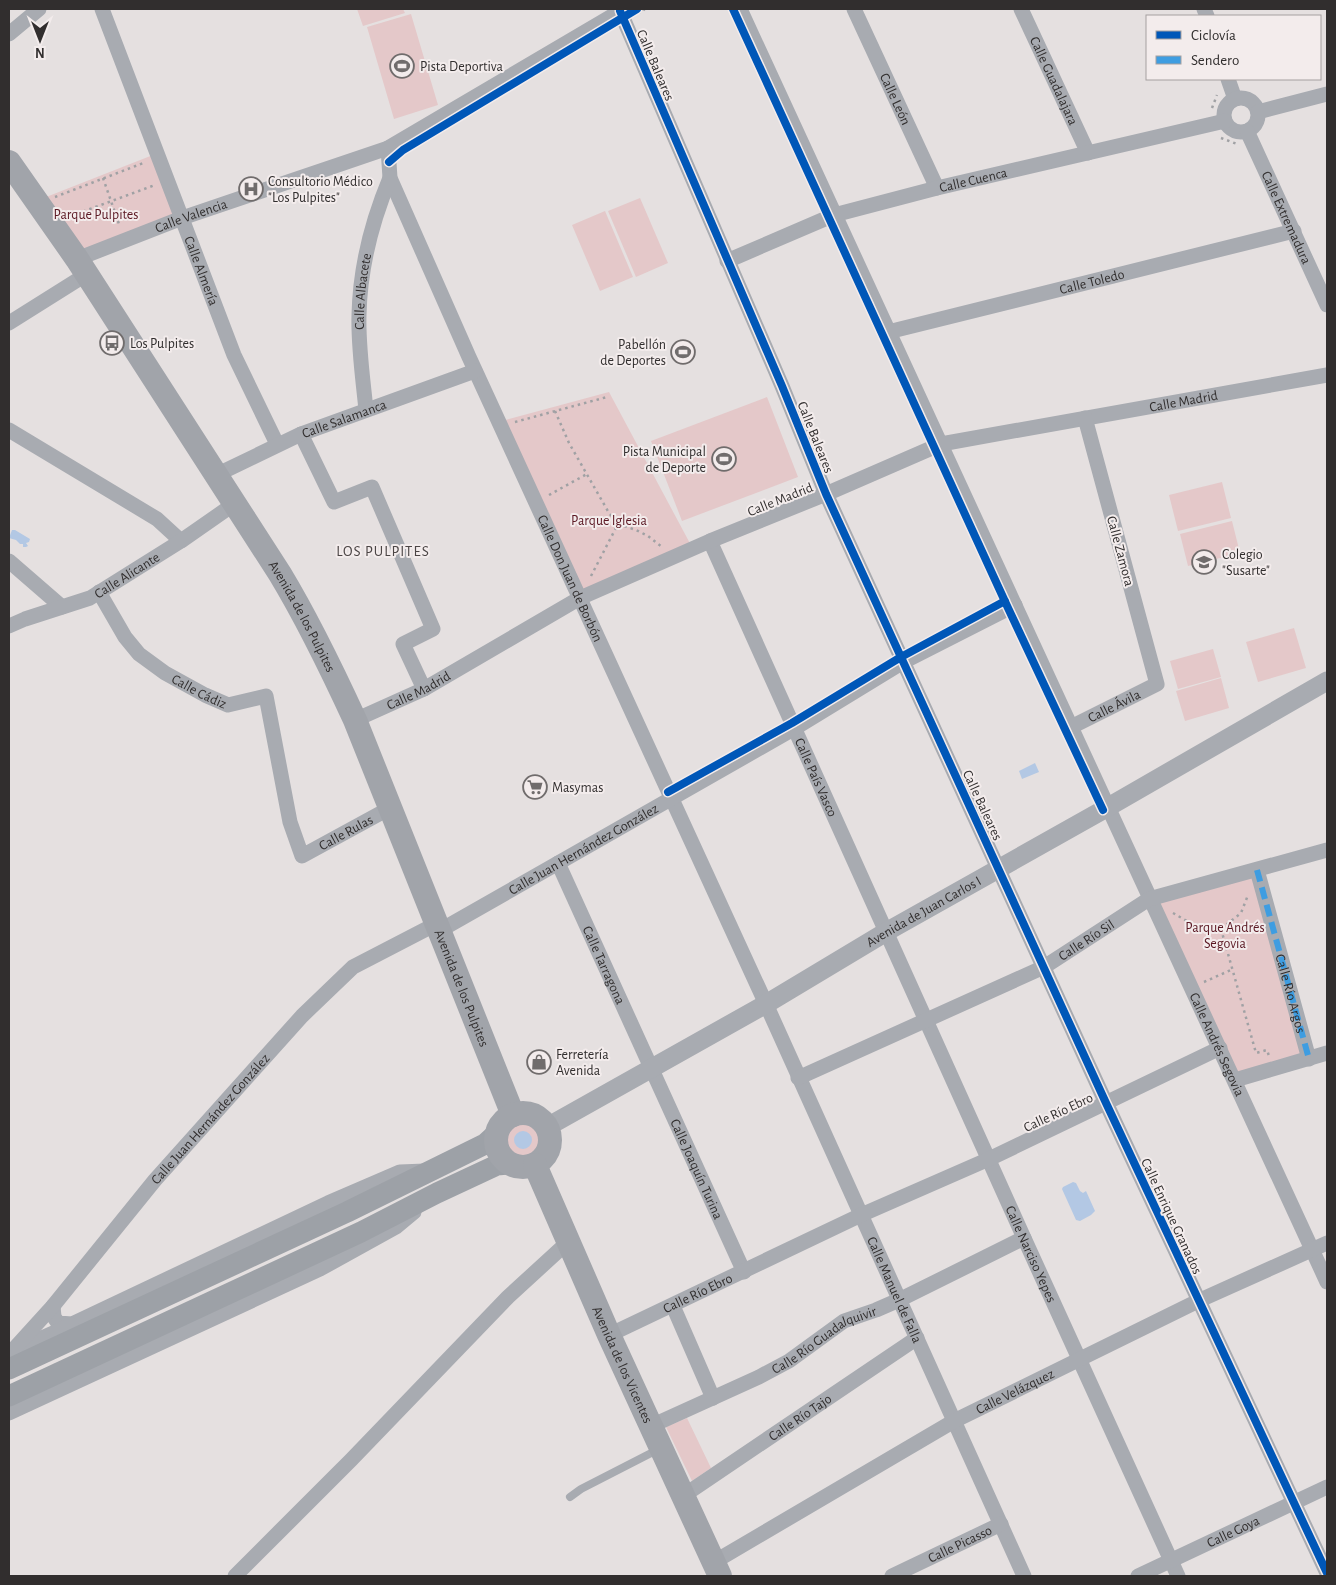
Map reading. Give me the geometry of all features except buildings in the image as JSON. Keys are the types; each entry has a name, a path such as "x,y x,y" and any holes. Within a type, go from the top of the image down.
{"main road":[{"name":"Avenida de los Pulpites","path":"9,162 82,267 305,615 355,720 513,1115"},
{"path":"9,1396 361,1232 497,1165 508,1164 524,1168 535,1165 546,1156 549,1150 550,1142 547,1127 534,1115 526,1113 513,1115 502,1122 496,1134 484,1144 347,1212 10,1358"},
{"path":"496,1134 496,1148 503,1160 508,1164"},
{"name":"Avenida de los Vicentes","path":"535,1165 609,1336 717,1569"}],"street":[{"path":"9,34 39,9"},
{"name":"Calle Almería","path":"102,9 234,355 277,444"},
{"name":"Calle Andrés Segovia","path":"740,9 1327,1282"},
{"name":"Calle León","path":"854,9 937,188"},
{"name":"Calle Guadalajara","path":"1021,9 1088,153"},
{"name":"Calle Valencia","path":"9,323 82,267 124,241 182,218 388,148 622,12"},
{"name":"Calle Baleares","path":"622,12 782,386 826,494 998,868"},
{"path":"1228,80 1234,99"},
{"path":"1258,112 1327,94"},
{"path":"1245,98 1250,100 1254,103 1258,112 1256,124 1247,131 1237,132 1228,126 1225,121 1224,111 1234,99 1245,98"},
{"name":"Calle Cuenca","path":"727,260 834,215 937,188 1225,121"},
{"name":"Calle Extremadura","path":"1247,131 1327,304"},
{"name":"Calle Don Juan de Borbón","path":"388,148 390,178 475,371 766,1004"},
{"name":"Calle Albacete","path":"366,410 359,316 364,265 378,206 390,178"},
{"name":"Calle Toledo","path":"888,332 1294,231"},
{"name":"Calle Salamanca","path":"216,475 301,434 475,371"},
{"name":"Calle Madrid","path":"355,720 424,689 580,598 941,444 1327,375"},
{"name":"Calle Zamora","path":"1085,418 1157,684"},
{"path":"9,430 157,519 181,541"},
{"path":"301,434 334,502 372,487 433,629 403,644 424,689"},
{"name":"Calle Alicante","path":"9,626 90,598 181,541 234,504"},
{"name":"Calle País Vasco","path":"710,541 886,932"},
{"path":"9,561 62,607"},
{"name":"Calle Cádiz","path":"99,592 125,637 139,654 165,673 228,704 266,696 290,822 302,856"},
{"name":"Calle Juan Hernández González","path":"10,1358 155,1180 302,1016 353,967 438,927 558,863 795,728 903,662 1015,605"},
{"name":"Avenida de Juan Carlos I","path":"547,1127 766,1004 886,932 1108,808 1327,681"},
{"name":"Calle Ávila","path":"1071,727 1157,684"},
{"name":"Calle Rulas","path":"302,856 390,808"},
{"name":"Calle Río Sil","path":"798,1078 1044,967 1150,900 1327,850"},
{"name":"Calle Tarragona","path":"558,863 651,1067"},
{"name":"Calle Enrique Granados","path":"998,868 1198,1301 1327,1573"},
{"name":"Calle Río Argos","path":"1257,870 1308,1058"},
{"name":"Calle Narciso Yepes","path":"886,932 1178,1576"},
{"name":"Calle Manuel de Falla","path":"766,1004 1024,1576"},
{"name":"Calle Río Ebro","path":"609,1336 861,1215 988,1159 1220,1048"},
{"path":"1234,1080 1327,1053"},
{"name":"Calle Joaquín Turina","path":"651,1067 744,1272"},
{"path":"10,1358 72,1324 328,1203 400,1172 432,1170"},
{"path":"9,1413 320,1269 396,1227 437,1193"},
{"name":"Calle Río Guadalquivir","path":"651,1426 789,1361 844,1321 899,1300 1024,1238"},
{"path":"235,1576 351,1460 508,1297 568,1242"},
{"name":"Calle Velázquez","path":"717,1569 954,1420 1198,1301 1327,1242"},
{"path":"53,1306 54,1317 58,1323 72,1324"},
{"path":"673,1306 713,1398"},
{"name":"Calle Río Tajo","path":"683,1496 917,1338"},
{"name":"Calle Goya","path":"1138,1576 1327,1487"},
{"name":"Calle Picasso","path":"892,1576 1001,1524"}],"lane":[{"path":"570,1497 581,1489 661,1448"}],"path":[{"path":"622,12 637,9"},
{"path":"38,203 159,156"},
{"path":"103,178 124,241"},
{"path":"51,223 168,180"},
{"path":"500,426 607,397"},
{"path":"555,412 569,444 588,474 608,513 618,524 648,536 661,546 670,559"},
{"path":"535,502 588,474"},
{"path":"580,598 618,524"},
{"path":"1170,911 1192,924 1221,929 1241,913 1257,870"},
{"path":"1221,929 1256,1053 1267,1050 1274,1069"},
{"path":"1191,988 1232,969"}],"green space":[{"path":"357,9 403,9 405,13 363,26"},
{"name":"Pista Deportiva","path":"411,14 438,105 394,119 367,27"},
{"name":"Parque Pulpites","path":"158,153 182,218 77,259 36,201"},
{"path":"640,198 668,263 636,277 608,211"},
{"path":"605,211 633,277 600,291 572,225"},
{"name":"Parque Iglesia","path":"609,392 693,549 580,598 498,422"},
{"name":"Pista Municipal de Deporte","path":"767,397 798,477 682,521 651,441"},
{"path":"1222,482 1231,518 1178,531 1169,495"},
{"path":"1232,521 1240,553 1188,566 1180,534"},
{"path":"1294,628 1306,668 1258,682 1246,642"},
{"path":"1213,649 1221,677 1178,689 1170,661"},
{"path":"1221,678 1229,708 1185,721 1176,691"},
{"name":"Parque Andrés Segovia","path":"1257,870 1309,1059 1235,1080 1149,899"},
{"path":"523,1123 530,1124 535,1128 539,1133 539,1147 535,1152 530,1156 523,1157 516,1156 511,1152 507,1147 506,1140 507,1133 511,1128 516,1124"},
{"path":"687,1418 711,1468 692,1481 666,1427"}],"water":[{"path":"12,530 30,539 26,543 28,546 23,547 23,544 9,538"},
{"path":"1035,763 1039,772 1022,779 1019,771"},
{"path":"523,1131 529,1134 532,1140 529,1146 523,1149 517,1146 514,1140 517,1134"},
{"path":"1073,1182 1076,1183 1080,1191 1083,1193 1086,1191 1095,1211 1080,1221 1076,1220 1062,1189"}],"marked path":[{"path":"1257,870 1309,1059"}],"cycle path":[{"path":"389,162 403,150 637,9"},
{"path":"733,9 1008,608 1103,810"},
{"path":"620,11 782,386 826,494 1106,1103 1327,1573"},
{"path":"668,792 792,723 901,657 1005,601"}],"place":[{"name":"Pista Deportiva","path":"402,66"},
{"name":"Consultorio Médico \"Los Pulpites\"","path":"251,189"},
{"name":"Los Pulpites","path":"112,343"},
{"name":"Pabellón de Deportes","path":"683,352"},
{"name":"Pista Municipal de Deporte","path":"724,459"},
{"name":"Colegio \"Susarte\"","path":"1204,562"},
{"name":"Masymas","path":"535,787"},
{"name":"Ferretería Avenida","path":"539,1062"}],"district":[{"name":"LOS PULPITES","path":"383,551"}]}
